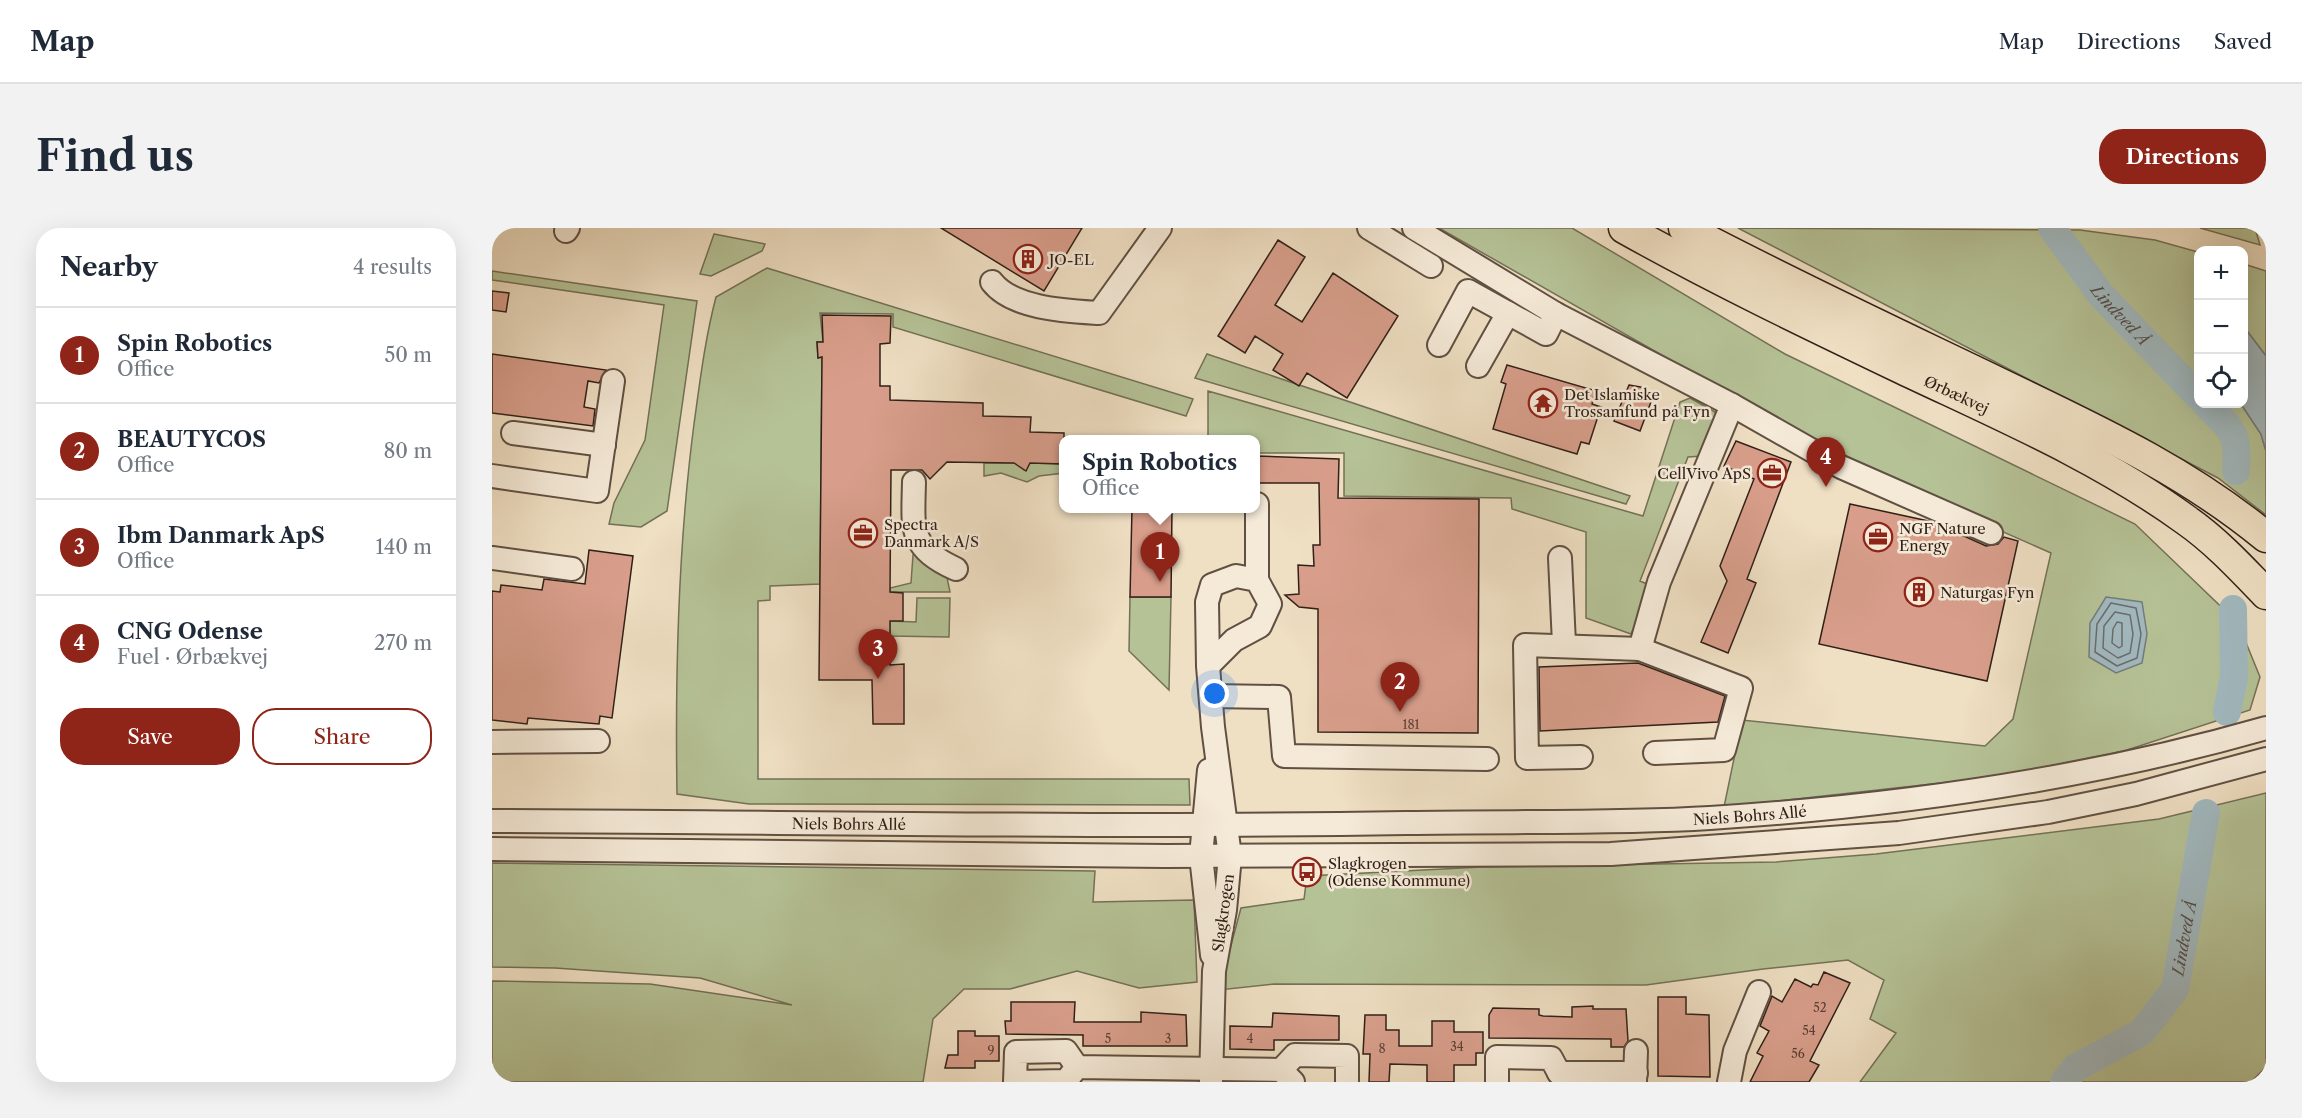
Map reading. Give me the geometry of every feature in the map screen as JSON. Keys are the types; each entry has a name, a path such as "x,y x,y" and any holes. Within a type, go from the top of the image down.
{"main road":[{"name":"Ørbækvej","path":"1624,228 1765,304 2074,449 2119,475 2188,521 2223,550 2266,594"},
{"name":"Ørbækvej","path":"1684,228 1761,268 2139,450 2206,491 2266,537"}],"street":[{"path":"992,282 997,289 1044,310 1099,313 1160,228"},
{"path":"1370,228 1431,266"},
{"path":"1414,228 1556,314 1732,405 1841,467 1991,533"},
{"path":"1439,345 1468,291 1546,334 1556,314"},
{"path":"1478,366 1508,313"},
{"path":"492,476 597,491 613,381"},
{"path":"1640,649 1659,582 1732,405"},
{"path":"513,433 604,445"},
{"path":"914,482 913,530 931,553 957,569"},
{"path":"1209,666 1234,640 1260,626 1270,604 1257,580 1257,513"},
{"path":"492,558 572,569"},
{"path":"1560,558 1564,644"},
{"path":"1216,840 1207,602 1212,585 1236,576 1257,580"},
{"path":"1581,757 1527,758 1525,645 1564,644 1640,649 1741,688 1724,750 1655,753"},
{"path":"1210,696 1279,697 1284,756 1487,759"},
{"name":"Niels Bohrs Allé","path":"492,849 1015,854 1216,840 1408,823 1706,818 1853,807 2086,772 2200,747 2266,728"},
{"path":"492,742 598,741"},
{"name":"Niels Bohrs Allé","path":"492,821 1216,840 1611,854 1899,833 2048,812 2136,794 2266,759"},
{"name":"Slagkrogen","path":"1211,1075 1214,971 1206,921 1216,840"},
{"path":"1729,1082 1735,1051 1759,992"},
{"path":"1077,1067 1211,1075 1287,1076 1295,1055 1347,1056 1347,1082"},
{"path":"1497,1082 1497,1057 1551,1058 1557,1077 1636,1068"}],"green space":[{"path":"1439,228 1572,228 1785,354 2135,524 2238,623 2260,677 2250,710 2124,751 1995,777 1724,807 1742,720 1985,746 2013,719 2051,553 1865,471"},
{"path":"1738,228 2080,230 2155,240 2194,251 2194,408 2244,408 2261,434 2266,451 2266,515 2218,478"},
{"path":"2200,228 2255,228 2260,245"},
{"path":"714,234 765,244 762,251 711,276 700,274"},
{"path":"2248,265 2266,271 2266,356 2248,332"},
{"path":"767,268 1193,399 1186,416 893,327 893,314 820,313 823,342 817,342 818,357 822,357 820,584 770,586 770,600 758,601 758,779 1189,779 1190,805 749,804 677,794 677,655 681,562 694,424 706,344 716,297"},
{"path":"492,271 697,301 667,511 641,527 609,524 614,503 645,440 664,305 492,280"},
{"path":"1207,354 1630,496 1626,504 1195,378"},
{"path":"1208,391 1643,516 1680,402 1690,398 1715,412 1717,419 1703,456 1688,457 1640,581 1652,586 1631,634 1586,618 1586,532 1512,509 1511,498 1344,496 1344,453 1260,453 1260,435 1208,435"},
{"path":"984,463 1017,463 1024,470 1030,463 1059,464 1059,474 1039,476 1027,482 1001,473 984,476"},
{"path":"918,548 946,573 950,592 890,592 890,588 911,583 913,555"},
{"path":"1130,597 1171,597 1169,690 1129,651"},
{"path":"917,598 950,598 949,637 890,636 890,621 916,622"},
{"path":"2266,793 2266,1067 2251,1082 1860,1082 1896,1033 1870,1019 1884,980 1848,960 1646,985 1274,984 1219,990 1241,908 1304,899 1307,876 1482,867 1776,862 1876,854 2159,819"},
{"path":"492,863 1095,871 1093,902 1194,900 1197,982 1139,988 1077,971 1010,989 964,989 933,1019 923,1082 492,1082 492,981 650,984 792,1005 700,978 555,968 492,967"}],"water":[{"path":"2248,332 2266,356 2266,451 2261,434 2244,408 2248,408"},
{"path":"2106,597 2142,602 2147,634 2142,663 2116,673 2089,657 2090,623"}],"building":[{"name":"JO-EL","path":"941,228 1082,228 1044,291"},
{"path":"1278,240 1305,257 1275,305 1302,322 1333,273 1398,316 1347,398 1307,373 1299,386 1273,370 1283,354 1255,336 1245,353 1218,336"},
{"path":"492,291 509,293 506,312 492,310"},
{"path":"822,315 891,316 890,343 880,344 880,386 890,386 890,400 983,403 983,416 1031,417 1030,432 1064,433 1064,435 1059,435 1059,464 1030,463 1026,471 1014,463 947,462 930,479 922,470 891,470 890,592 903,593 903,621 890,621 890,665 904,664 904,724 873,724 872,680 819,680 822,357 818,358 817,342 823,342"},
{"path":"492,354 606,370 599,383 588,381 584,407 595,409 593,426 492,413"},
{"path":"1507,365 1596,391 1592,404 1601,407 1589,444 1581,442 1577,454 1493,429 1506,384 1501,382"},
{"path":"1629,385 1646,388 1648,392 1654,394 1640,431 1614,421"},
{"path":"1736,441 1791,462 1747,579 1756,583 1728,653 1701,642 1727,581 1720,566 1754,479 1724,466"},
{"path":"1260,456 1339,459 1338,498 1479,499 1478,733 1318,732 1318,609 1299,607 1285,595 1299,594 1298,565 1314,566 1313,545 1320,545 1319,483 1260,483"},
{"name":"Naturgas Fyn","path":"1850,504 1933,522 1986,546 1998,544 2004,537 2018,541 1987,681 1819,644"},
{"path":"1132,513 1172,513 1171,597 1130,597"},
{"path":"589,550 633,556 612,718 600,716 599,724 528,718 527,724 492,720 492,591 500,592 501,585 542,590 544,579 585,584"},
{"path":"1638,663 1725,696 1718,722 1540,731 1539,667"},
{"path":"1824,972 1850,983 1810,1061 1819,1065 1809,1082 1750,1082 1763,1056 1757,1053 1769,1031 1760,1026 1772,996 1782,1002 1795,979 1811,987 1813,984 1818,985"},
{"path":"1658,997 1686,997 1686,1014 1709,1015 1710,1077 1658,1076"},
{"path":"1011,1002 1075,1002 1074,1022 1141,1022 1141,1012 1186,1015 1187,1046 1083,1046 1083,1035 1006,1034 1005,1021 1011,1021"},
{"path":"1593,1006 1593,1009 1626,1009 1628,1041 1624,1047 1611,1047 1611,1039 1489,1038 1489,1015 1493,1008 1539,1009 1539,1015 1543,1016 1572,1017 1572,1007"},
{"path":"1273,1013 1339,1016 1339,1040 1274,1040 1274,1050 1230,1049 1230,1026 1272,1027"},
{"path":"1365,1015 1386,1015 1386,1030 1399,1030 1399,1046 1432,1046 1432,1021 1454,1021 1454,1032 1483,1032 1483,1053 1476,1053 1476,1065 1454,1065 1454,1082 1427,1082 1427,1065 1390,1064 1389,1082 1369,1082 1370,1054 1363,1054"},
{"path":"958,1031 975,1031 975,1036 999,1036 999,1061 975,1061 975,1068 945,1068 948,1055 958,1055"}],"waterway":[{"name":"Lindved Å","path":"2052,228 2101,295 2194,392"},
{"name":"Lindved Å","path":"2210,408 2228,426 2235,440 2236,471"},
{"name":"Lindved Å","path":"2227,712 2234,677 2233,609"},
{"name":"Lindved Å","path":"2064,1082 2075,1068 2142,1032 2175,989 2206,813"}],"place":[{"name":"JO-EL","path":"1028,259"},
{"name":"Det Islamiske Trossamfund på Fyn","path":"1543,403"},
{"name":"CellVivo ApS","path":"1772,473"},
{"name":"CNG Odense","path":"1826,487"},
{"name":"Spectra Danmark A/S","path":"863,533"},
{"name":"NGF Nature Energy","path":"1878,537"},
{"name":"Spin Robotics","path":"1160,582"},
{"name":"Naturgas Fyn","path":"1919,592"},
{"name":"Ibm Danmark ApS","path":"878,679"},
{"name":"BEAUTYCOS","path":"1400,712"},
{"name":"Slagkrogen (Odense Kommune)","path":"1307,872"}]}
